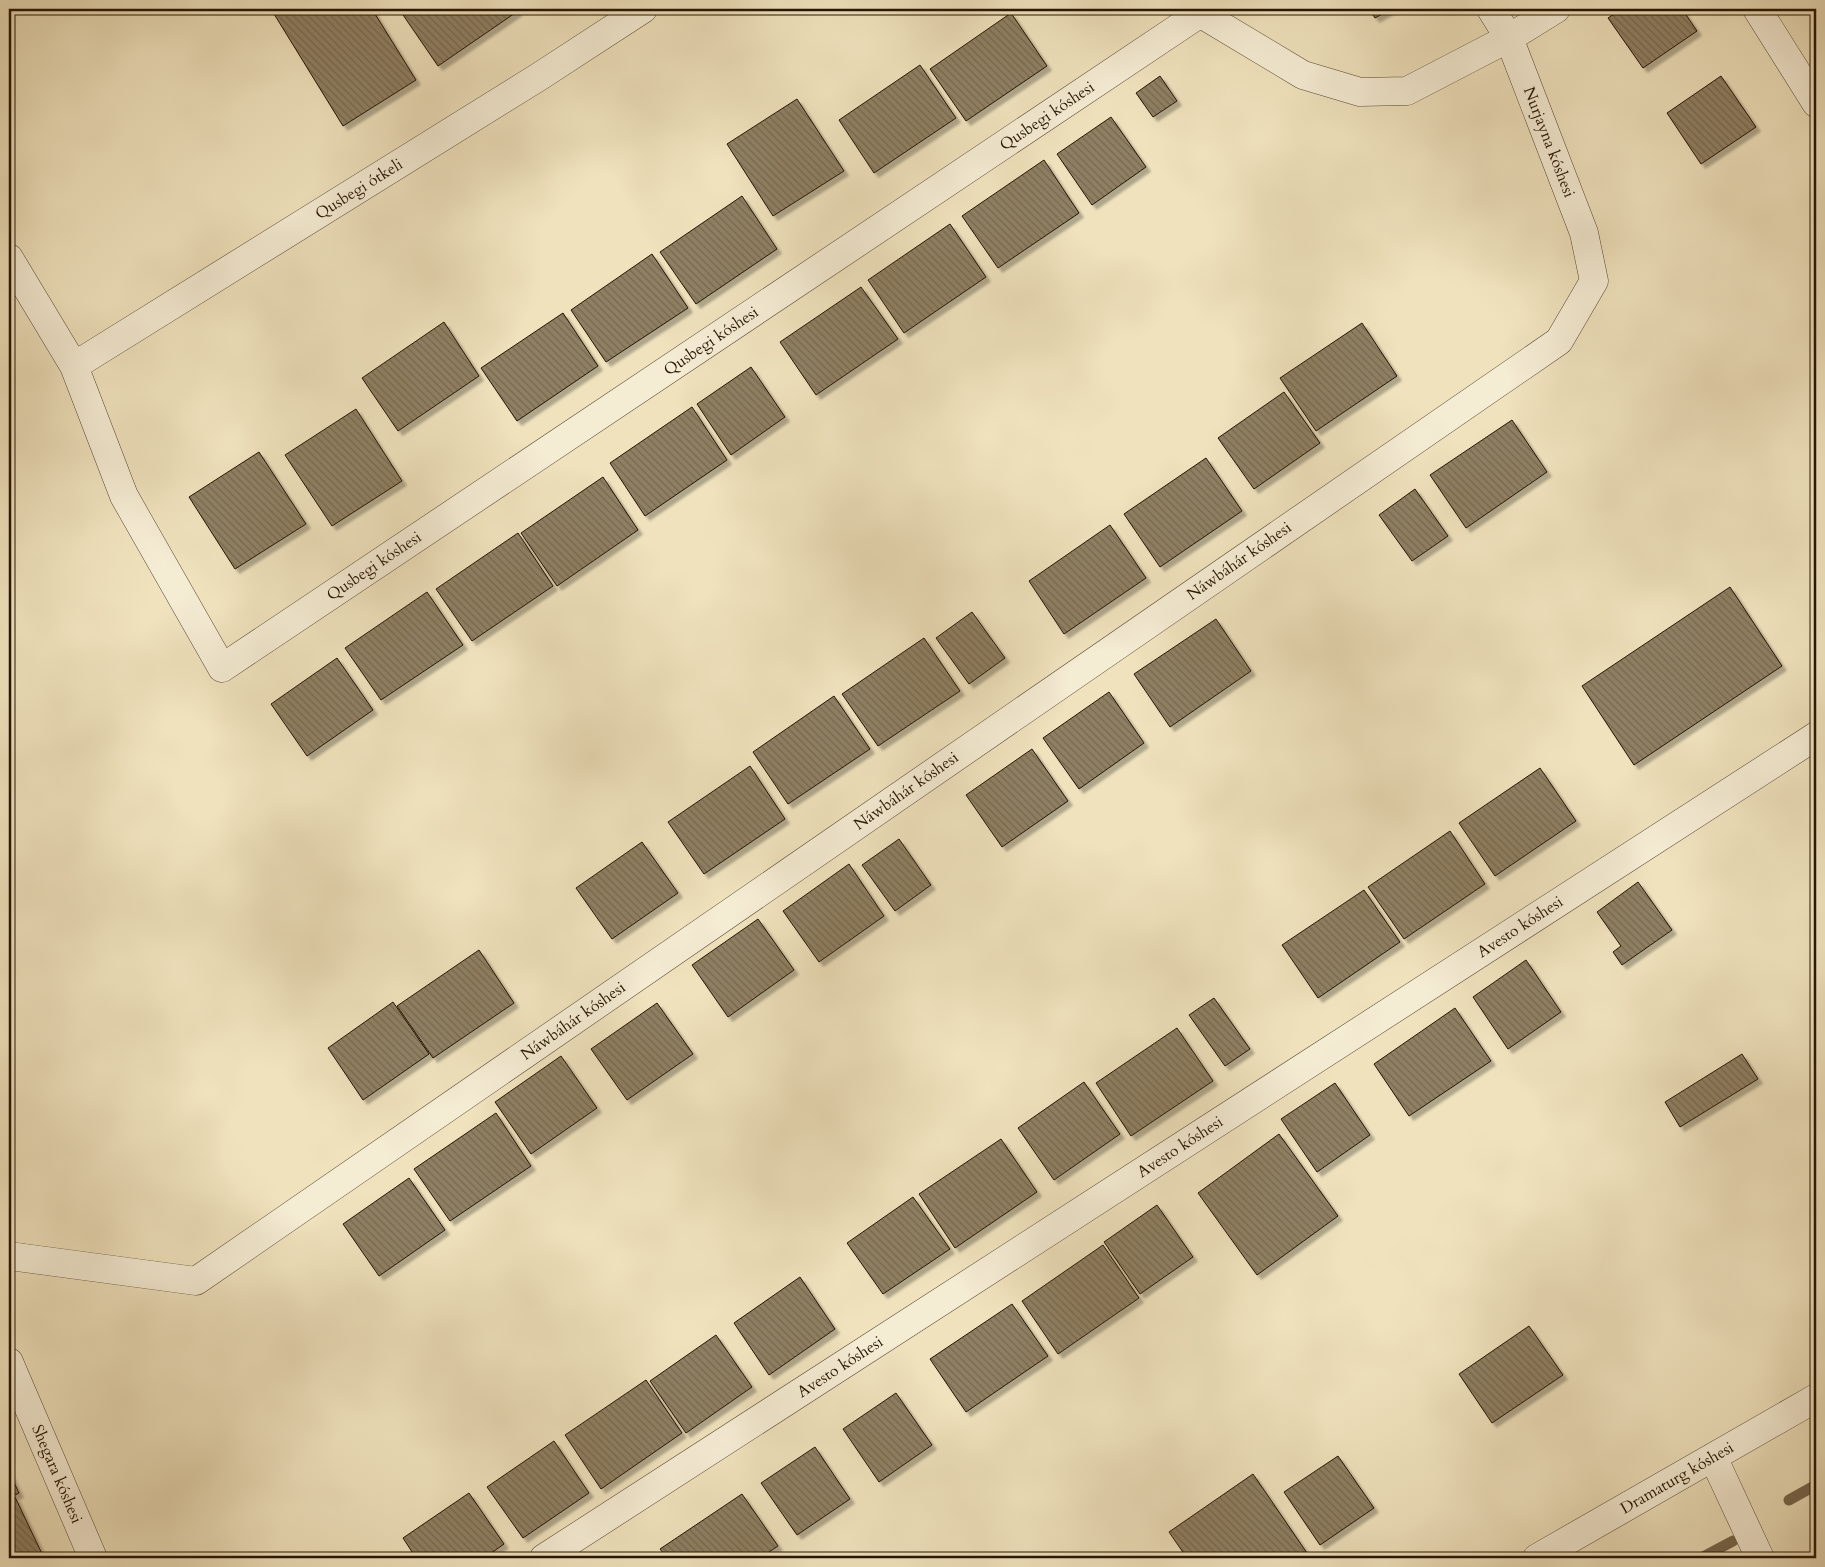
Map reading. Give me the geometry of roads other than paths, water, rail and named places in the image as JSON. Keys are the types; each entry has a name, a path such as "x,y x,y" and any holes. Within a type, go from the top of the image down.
{"street":[{"name":"Qusbegi ótkeli","path":"74,366 538,78 643,9"},
{"name":"Nurjayna kóshesi","path":"1491,9 1509,38 1584,233 1594,281"},
{"path":"1196,11 1303,75 1360,92 1407,91 1509,38 1556,9"},
{"path":"1757,9 1816,103"},
{"name":"Qusbegi kóshesi","path":"74,366 124,496 222,668 1196,11"},
{"path":"9,258 74,366"},
{"name":"Náwbáhár kóshesi","path":"9,1256 196,1281 1559,340 1594,281"},
{"name":"Avesto kóshesi","path":"544,1558 1816,736"},
{"name":"Shegara kóshesi","path":"9,1362 93,1558"},
{"name":"Dramaturg kóshesi","path":"1537,1558 1816,1398"},
{"path":"1713,1457 1760,1558"}],"waterway":[{"path":"1789,1500 1816,1485"},
{"path":"1701,1558 1733,1541"}]}
